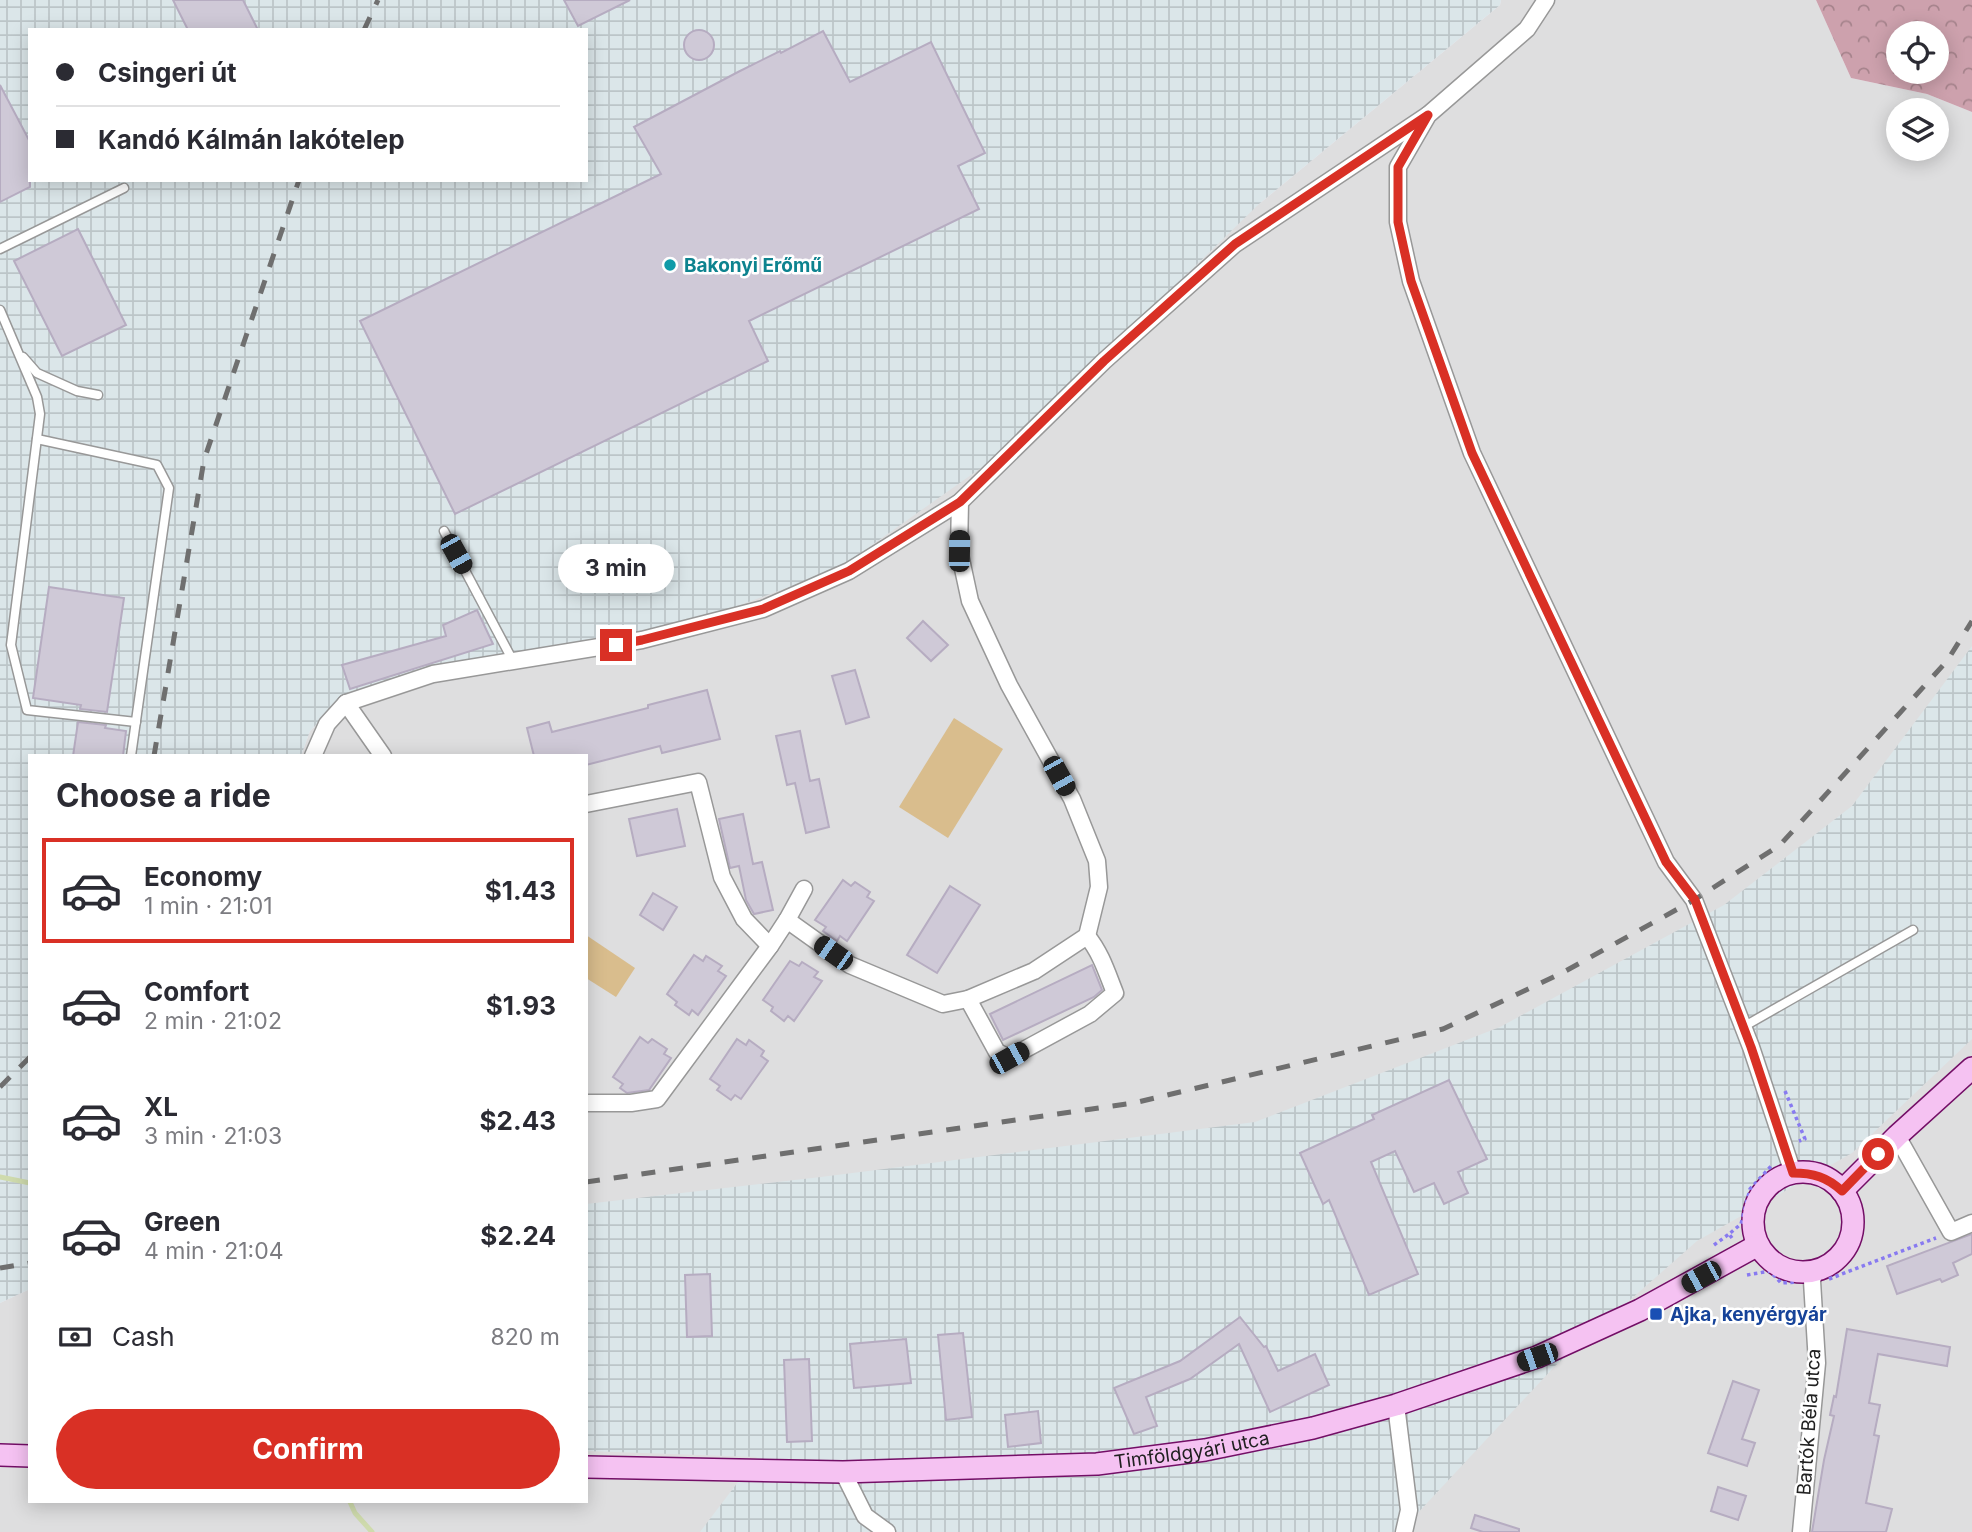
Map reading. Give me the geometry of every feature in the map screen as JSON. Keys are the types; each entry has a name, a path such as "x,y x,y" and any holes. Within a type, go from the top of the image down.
{"main road":[{"path":"1842,1191 1896,1136 1972,1068"},
{"path":"1793,1173 1807,1173 1820,1175 1842,1191 1849,1201 1852,1213 1851,1238 1845,1250 1819,1276 1789,1270 1776,1265 1766,1256 1758,1245 1754,1215 1758,1201 1767,1188 1793,1173"},
{"name":"Timföldgyári utca","path":"588,1467 843,1472 1097,1464 1205,1450 1314,1429 1396,1405 1537,1357 1640,1310 1758,1245"},
{"path":"0,1455 28,1456"}],"street":[{"path":"314,754 327,724 346,704 433,674 642,640 763,609 849,571 960,502 1104,361 1235,244 1428,115 1527,29 1546,0"},
{"path":"1428,115 1398,167 1398,222 1411,281 1437,359 1477,465 1666,862 1695,900 1744,1027 1793,1173"},
{"path":"786,920 850,965 943,1004 968,999 1034,971 1087,936 1099,887 1097,861 1072,799 1009,685 970,601 959,551 960,502"},
{"path":"346,704 382,754"},
{"path":"588,804 698,782 722,877 744,919 770,946"},
{"path":"588,1103 631,1103 657,1099 770,946 804,889"},
{"path":"968,999 997,1052 1009,1058 1090,1014 1115,993 1104,965 1087,936"},
{"path":"1896,1136 1951,1232 1972,1223"},
{"name":"Bartók Béla utca","path":"1801,1532 1817,1363 1812,1281 1819,1276"},
{"path":"1396,1405 1409,1510 1404,1532"},
{"path":"843,1472 865,1516 887,1532"}],"lane":[{"path":"0,249 124,188"},
{"path":"0,310 37,397 40,414 11,645 27,710 136,722"},
{"path":"16,349 37,373 77,391 98,395"},
{"path":"37,439 157,465 169,488 131,754"},
{"path":"444,531 513,661"},
{"path":"1744,1027 1913,930"}],"path":[{"path":"1819,1276 1951,1232"}],"shaded area":[{"path":"0,0 1501,0 1500,5 1259,204 1005,451 838,569 681,627 471,663 349,692 310,731 302,754 28,754 28,1290 0,1303"},
{"path":"1501,0 1816,0 1851,78 1937,98 1886,98 1886,161 1949,161 1949,103 1972,112 1972,1532 0,1532 0,1303 28,1290 28,1503 588,1503 588,754 302,754 310,731 349,692 471,663 1259,204 1500,5"},
{"path":"1972,646 1972,1039 1852,1153 1697,1241 1555,1366 1400,1532 700,1532 757,1457 588,1451 588,1204 1255,1122 1500,1027 1724,905 1852,806"},
{"path":"954,718 1003,749 948,838 899,807"},
{"path":"588,936 635,968 616,997 588,979"}],"green space":[{"path":"1816,0 1972,0 1972,112 1949,103 1949,98 1937,98 1851,78"}],"building":[{"path":"173,0 243,0 257,28 187,28"},
{"path":"564,0 630,0 578,26"},
{"path":"699,30 705,31 713,39 713,51 705,59 699,60 693,59 685,51 684,45 685,39 693,31"},
{"name":"Bakonyi Erőmű","path":"823,31 850,82 931,42 985,153 958,166 979,209 749,321 768,361 455,514 360,321 661,174 634,127"},
{"path":"0,85 28,138 30,187 0,202"},
{"path":"78,229 126,325 62,356 14,261"},
{"path":"49,587 124,598 107,712 33,698"},
{"path":"477,610 493,644 350,689 342,665 446,636 443,625"},
{"path":"923,621 948,645 931,661 907,638"},
{"path":"855,670 869,717 846,724 832,676"},
{"path":"707,690 720,739 662,753 660,746 588,764 588,754 534,754 527,728 549,722 552,732 648,708 648,705"},
{"path":"78,722 106,725 105,728 126,731 123,754 73,754"},
{"path":"800,731 810,781 819,779 829,827 806,833 795,783 787,785 776,736"},
{"path":"677,809 685,846 637,856 629,819"},
{"path":"743,814 753,864 762,862 773,910 754,914 746,900 739,866 730,868 719,819"},
{"path":"843,880 851,886 855,882 870,892 867,897 874,901 847,941 840,936 837,941 823,931 826,927 815,920"},
{"path":"950,886 980,905 937,973 907,955"},
{"path":"653,893 677,907 663,930 640,915"},
{"path":"694,955 703,961 706,956 722,966 718,971 726,976 698,1015 692,1010 689,1015 675,1005 677,1002 667,994"},
{"path":"790,961 799,966 802,962 818,972 814,977 822,981 794,1021 788,1016 784,1021 771,1011 773,1007 763,1000"},
{"path":"1092,965 1102,990 1094,997 1003,1040 990,1014"},
{"path":"640,1037 648,1043 652,1039 667,1049 664,1054 671,1058 649,1090 627,1093 620,1088 623,1084 613,1077"},
{"path":"737,1039 746,1045 749,1040 764,1051 761,1056 768,1061 741,1099 735,1095 731,1100 717,1090 720,1086 710,1079"},
{"path":"1449,1080 1487,1159 1458,1172 1468,1193 1444,1204 1434,1183 1414,1192 1395,1151 1371,1162 1418,1274 1369,1295 1329,1200 1323,1204 1300,1153 1374,1119 1372,1115"},
{"path":"1972,1234 1972,1254 1953,1263 1958,1275 1897,1294 1887,1266"},
{"path":"710,1274 712,1336 687,1337 685,1275"},
{"path":"1240,1317 1264,1347 1266,1346 1278,1371 1315,1354 1329,1385 1270,1412 1239,1344 1190,1379 1146,1397 1157,1426 1134,1434 1114,1388 1180,1361"},
{"path":"1847,1329 1950,1347 1947,1366 1878,1354 1869,1403 1880,1405 1874,1435 1879,1436 1866,1503 1892,1509 1886,1532 1812,1532 1834,1416 1830,1415 1834,1396 1836,1397"},
{"path":"963,1333 972,1417 946,1420 938,1335"},
{"path":"906,1339 911,1383 854,1388 850,1344"},
{"path":"809,1359 812,1441 787,1442 784,1360"},
{"path":"1733,1381 1759,1390 1742,1439 1755,1443 1747,1466 1708,1453"},
{"path":"1038,1411 1041,1443 1008,1447 1005,1415"},
{"path":"1718,1487 1746,1496 1738,1520 1711,1511"},
{"path":"1475,1515 1519,1529 1519,1532 1483,1532 1471,1528"}],"waterway":[{"path":"0,1177 28,1183"},
{"path":"350,1503 355,1513 372,1532"}],"railway":[{"path":"365,28 378,0"},
{"path":"154,754 204,460 298,182"},
{"path":"588,1182 1134,1103 1443,1029 1560,974 1694,900 1780,845 1947,661 1972,621"},
{"path":"0,1087 28,1059"},
{"path":"0,1268 28,1263"}],"place":[{"name":"Bakonyi Erőmű","path":"670,265"},
{"name":"Ajka, kenyérgyár","path":"1656,1314"}],"route":[{"path":"616,645 763,609 849,571 960,502 1104,361 1235,244 1428,115 1398,167 1398,222 1411,281 1472,453 1666,862 1695,900 1751,1047 1793,1173 1820,1175 1842,1191 1878,1154"}]}
